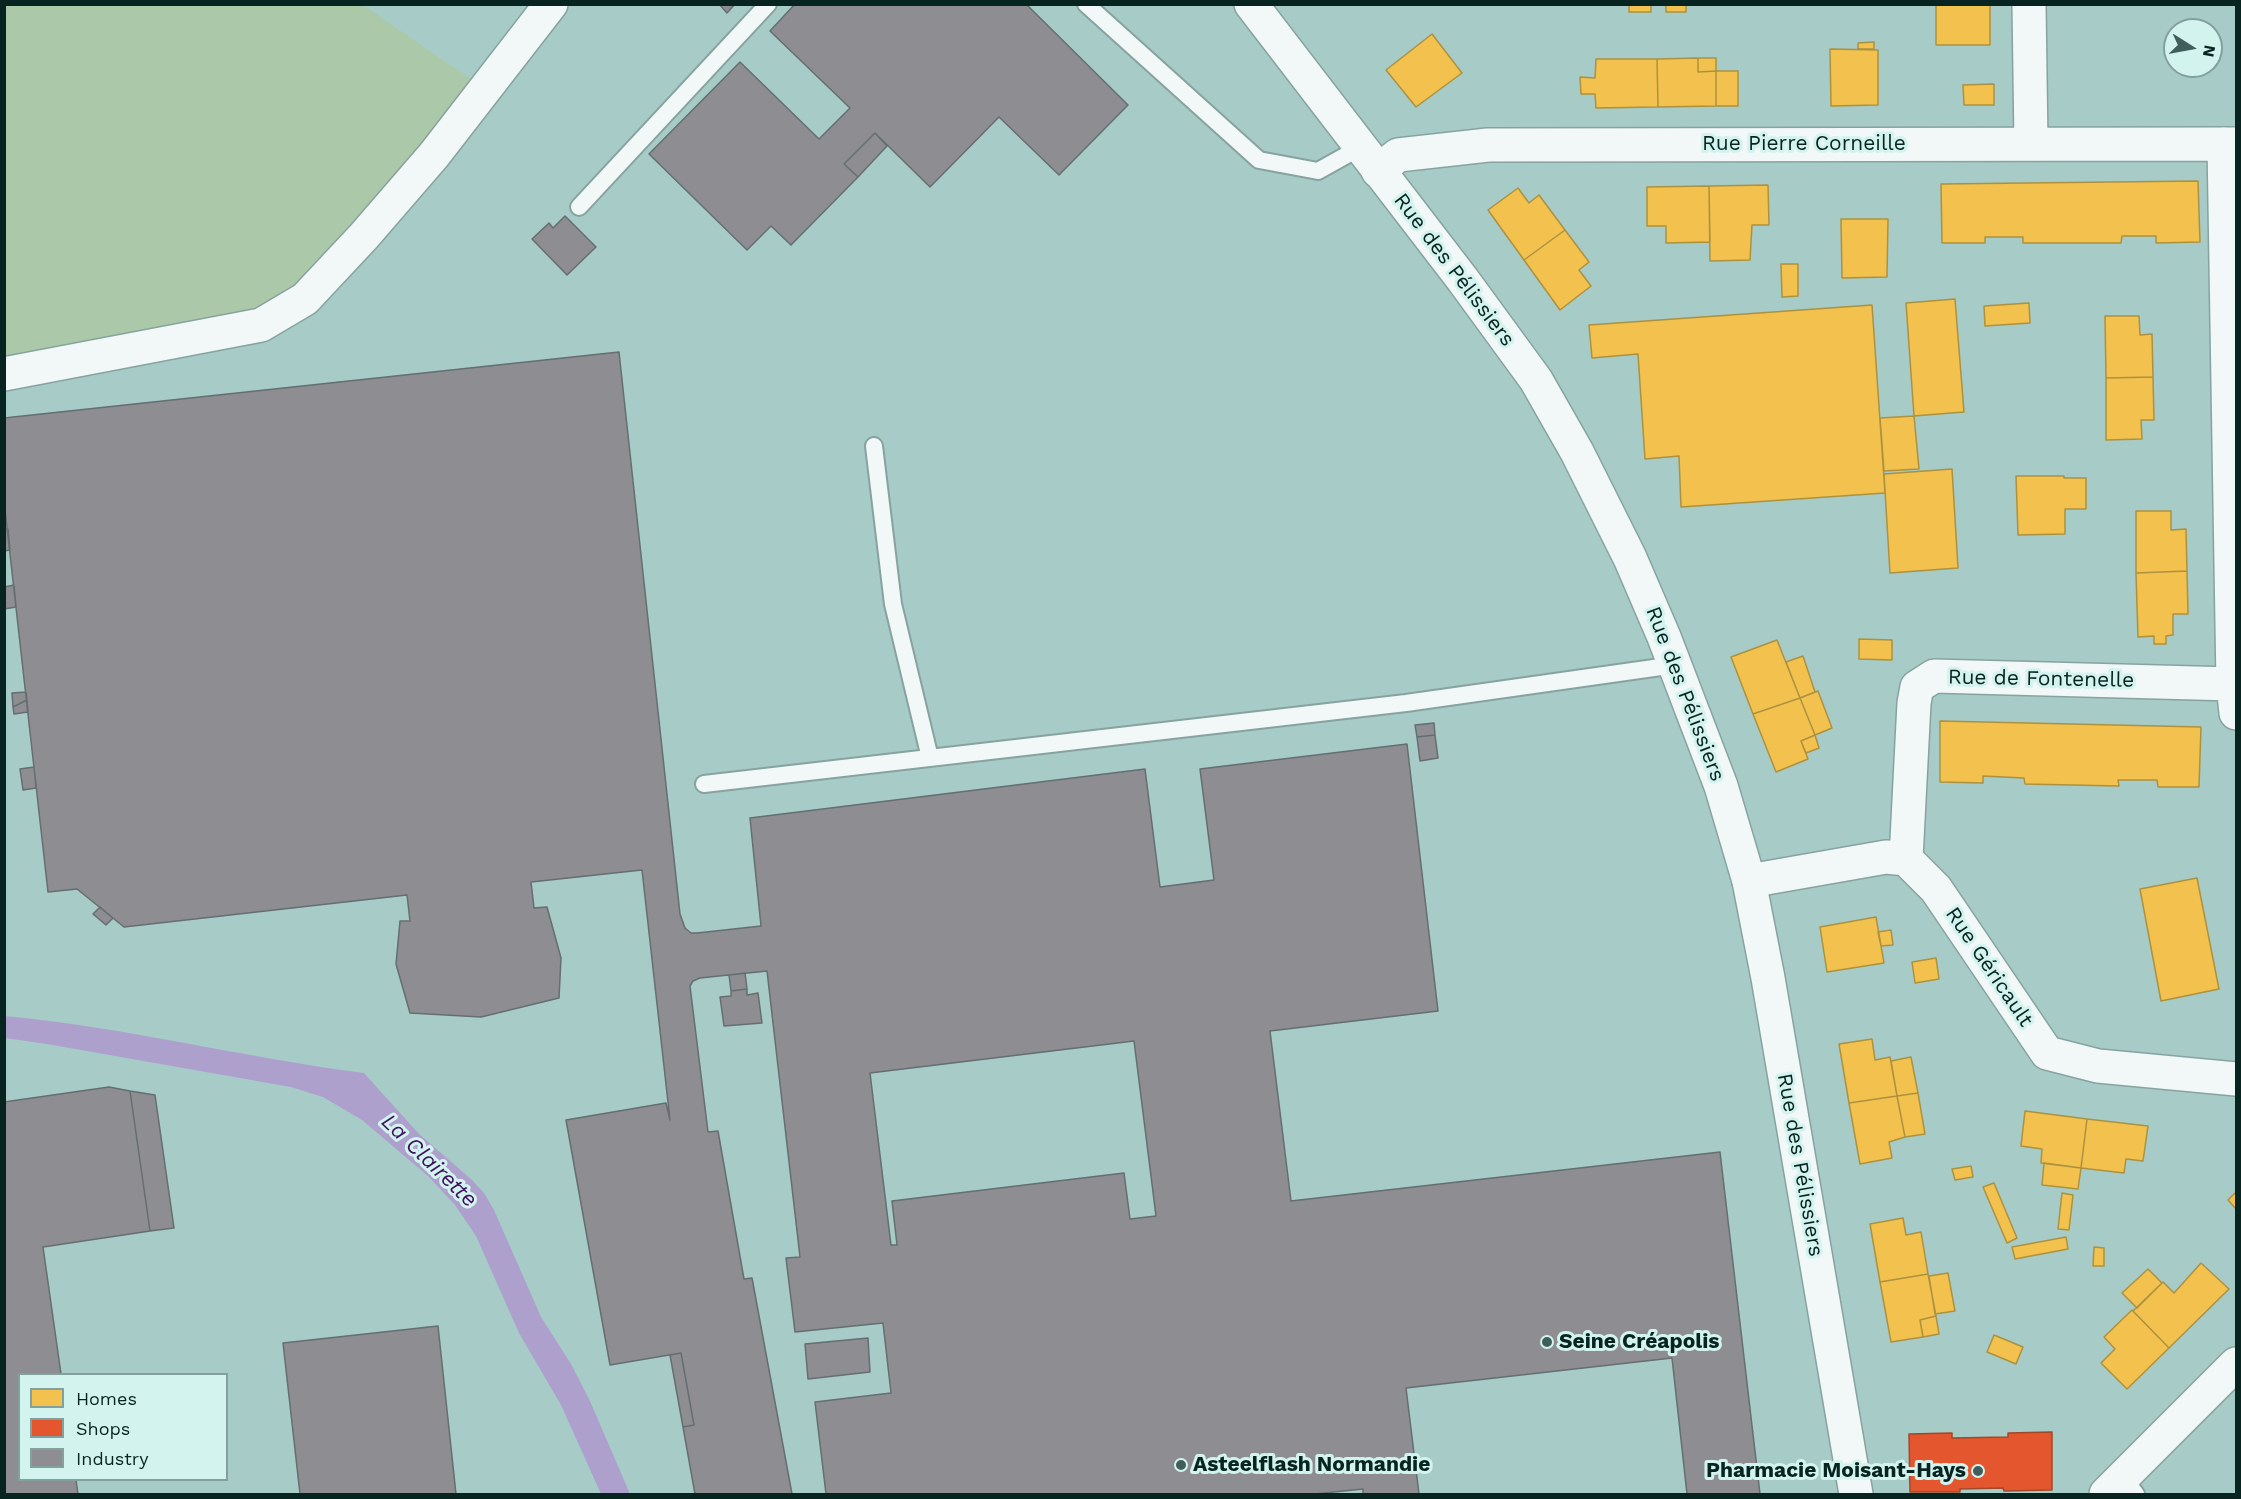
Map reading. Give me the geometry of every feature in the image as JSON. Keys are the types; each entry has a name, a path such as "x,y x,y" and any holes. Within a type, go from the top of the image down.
{"street":[{"path":"4,374 261,325 305,298 364,236 434,155 551,4"},
{"name":"Rue des Pélissiers","path":"1251,4 1496,323 1536,380 1577,452 1630,558 1675,665 1721,786 1749,881 1770,990 1856,1494"},
{"path":"2029,4 2031,144"},
{"path":"2230,144 2235,698"},
{"name":"Rue Pierre Corneille","path":"1370,159 1488,145 2230,144"},
{"name":"Rue de Fontenelle","path":"1906,860 1914,703 1917,687 1934,676 2235,698"},
{"path":"1749,881 1886,857 1906,860"},
{"name":"Rue Géricault","path":"1906,860 1936,889 2047,1053 2098,1066 2236,1079"},
{"path":"2122,1489 2236,1364"}],"lane":[{"path":"579,207 768,4"},
{"path":"1086,4 1259,160 1318,171 1370,159"},
{"path":"874,446 893,604 930,758"},
{"path":"704,784 1407,703 1675,665"}],"green space":[{"path":"5,5 363,5 485,89 305,299 5,374"}],"water":[{"name":"La Clairette","path":"4,1016 95,1027 364,1073 419,1134 484,1193 494,1210 541,1317 571,1364 590,1401 630,1494 601,1494 561,1405 519,1333 476,1236 455,1205 428,1176 362,1120 323,1097 291,1087 5,1038"}],"building: Homes":[{"path":"1629,4 1651,4 1651,12 1629,12"},
{"path":"1666,4 1686,4 1686,12 1666,12"},
{"path":"1936,4 1990,4 1990,45 1936,45"},
{"path":"1432,34 1462,73 1416,107 1386,70"},
{"path":"1874,42 1874,49 1858,49 1858,43"},
{"path":"1830,49 1878,50 1878,105 1831,106"},
{"path":"1698,58 1716,58 1716,71 1698,72"},
{"path":"1698,58 1698,72 1716,71 1716,106 1658,107 1657,59"},
{"path":"1596,59 1657,59 1658,107 1596,108 1595,94 1581,94 1580,77 1595,78"},
{"path":"1716,71 1738,71 1738,106 1716,106"},
{"path":"1994,84 1994,105 1964,105 1963,85"},
{"path":"2198,181 2200,242 2156,243 2156,236 2122,236 2121,243 2023,243 2023,237 1985,237 1985,243 1942,243 1941,184"},
{"path":"1768,185 1769,225 1752,225 1750,260 1710,261 1709,186"},
{"path":"1709,186 1710,242 1666,243 1666,226 1647,226 1647,187"},
{"path":"1518,188 1529,203 1539,195 1565,230 1524,260 1488,210"},
{"path":"1841,219 1888,219 1887,277 1842,278"},
{"path":"1565,230 1589,262 1579,270 1591,286 1560,310 1524,260"},
{"path":"1781,264 1798,264 1798,296 1782,297"},
{"path":"1955,299 1964,412 1914,416 1906,303"},
{"path":"2029,303 2030,323 1985,326 1984,306"},
{"path":"1872,305 1885,493 1681,507 1679,456 1645,459 1638,354 1592,358 1589,325"},
{"path":"2105,316 2139,316 2140,335 2152,334 2153,377 2106,378"},
{"path":"2153,377 2154,420 2141,420 2142,439 2106,440 2106,378"},
{"path":"1914,416 1919,469 1884,471 1880,418"},
{"path":"1952,469 1958,568 1890,573 1884,474"},
{"path":"2016,476 2086,478 2086,509 2065,509 2065,534 2018,535"},
{"path":"2136,511 2171,511 2171,530 2186,529 2187,571 2136,573"},
{"path":"2187,571 2188,614 2173,614 2173,635 2166,636 2166,644 2154,644 2154,636 2138,637 2136,573"},
{"path":"1859,639 1892,640 1892,660 1859,659"},
{"path":"1777,640 1800,698 1753,714 1731,657"},
{"path":"1803,656 1815,692 1800,698 1786,662"},
{"path":"1818,691 1832,728 1815,735 1800,698"},
{"path":"1800,698 1815,735 1801,741 1808,759 1776,772 1753,714"},
{"path":"1940,721 2201,727 2199,787 2158,787 2157,780 2118,780 2119,786 2025,784 2024,778 1983,776 1983,783 1940,782"},
{"path":"1815,735 1819,748 1806,753 1801,741"},
{"path":"2197,878 2219,989 2161,1001 2140,889"},
{"path":"1876,917 1884,963 1827,972 1820,927"},
{"path":"1891,930 1893,945 1881,946 1878,932"},
{"path":"1936,958 1939,979 1915,983 1912,962"},
{"path":"1872,1039 1875,1060 1890,1057 1897,1096 1849,1103 1839,1044"},
{"path":"1911,1057 1918,1093 1897,1096 1891,1061"},
{"path":"1918,1093 1925,1134 1905,1137 1897,1096"},
{"path":"1897,1096 1905,1137 1889,1142 1892,1158 1860,1164 1849,1103"},
{"path":"2025,1111 2087,1119 2081,1168 2041,1163 2042,1149 2021,1146"},
{"path":"2087,1119 2148,1126 2143,1161 2126,1159 2124,1173 2081,1168"},
{"path":"2044,1163 2081,1168 2078,1189 2042,1185"},
{"path":"1971,1166 1973,1177 1955,1180 1952,1169"},
{"path":"1994,1183 2017,1238 2007,1243 1983,1187"},
{"path":"2236,1192 2236,1209 2228,1200"},
{"path":"2062,1193 2073,1195 2069,1230 2058,1229"},
{"path":"1903,1218 1906,1235 1921,1232 1928,1274 1880,1282 1870,1224"},
{"path":"2066,1237 2068,1249 2015,1259 2012,1247"},
{"path":"2094,1247 2104,1248 2104,1266 2093,1266"},
{"path":"2201,1263 2229,1289 2169,1348 2133,1311 2163,1282 2174,1293"},
{"path":"2148,1269 2162,1283 2137,1308 2122,1293"},
{"path":"1948,1273 1955,1311 1935,1314 1929,1276"},
{"path":"1928,1274 1936,1316 1920,1320 1923,1337 1891,1342 1880,1282"},
{"path":"2132,1310 2169,1348 2127,1389 2101,1363 2115,1349 2104,1337"},
{"path":"1936,1316 1939,1334 1923,1337 1920,1320"},
{"path":"1994,1335 2023,1347 2016,1364 1987,1352"}],"building: Shops":[{"path":"2052,1432 2052,1490 2004,1491 2003,1488 1960,1489 1960,1492 1910,1492 1909,1434 1952,1433 1952,1438 2008,1437 2008,1433"}],"building: Industry":[{"path":"719,4 735,4 727,13"},
{"path":"795,4 1026,4 1128,105 1059,175 999,117 930,187 875,133 844,164 858,177 791,245 771,226 747,250 649,154 740,62 819,139 850,108 770,31"},
{"path":"875,133 887,146 858,177 844,164"},
{"path":"565,216 596,247 567,275 532,239 549,223 553,228"},
{"path":"619,352 680,914 685,928 691,933 761,926 750,818 1145,769 1160,887 1214,880 1200,769 1407,744 1438,1011 1270,1031 1291,1201 1720,1152 1760,1494 1687,1494 1672,1358 1406,1388 1419,1494 1363,1494 1363,1489 1315,1494 826,1494 815,1402 891,1393 883,1323 795,1332 786,1258 800,1257 767,971 700,978 693,981 690,986 708,1132 718,1131 744,1279 752,1278 792,1494 695,1494 683,1427 694,1425 681,1353 610,1365 566,1120 666,1103 670,1120 642,870 531,882 534,908 547,907 561,958 559,998 481,1017 410,1013 396,964 400,921 410,921 407,895 124,927 77,889 48,892 4,501 4,418","holes":["1134,1041 1156,1216 1130,1219 1124,1173 892,1201 897,1245 891,1245 870,1073"]},
{"path":"4,529 8,529 10,550 4,551"},
{"path":"14,585 16,607 4,609 4,587"},
{"path":"26,692 27,700 13,707 12,693"},
{"path":"27,700 28,712 14,714 13,707"},
{"path":"1434,723 1435,735 1417,737 1415,725"},
{"path":"1435,735 1438,758 1420,761 1417,737"},
{"path":"34,767 36,788 23,790 20,769"},
{"path":"100,907 113,918 106,925 93,914"},
{"path":"745,973 747,989 731,991 729,975"},
{"path":"747,989 747,995 758,993 762,1023 724,1026 720,997 731,996 731,991"},
{"path":"109,1087 130,1091 150,1231 43,1247 61,1373 18,1373 18,1481 76,1481 78,1494 4,1494 4,1102"},
{"path":"130,1091 155,1095 174,1228 150,1231"},
{"path":"438,1326 456,1494 300,1494 283,1343"},
{"path":"868,1338 870,1372 808,1379 805,1344"},
{"path":"681,1353 694,1425 683,1427 670,1355"}],"place":[{"name":"Seine Créapolis","path":"1547,1342"},
{"name":"Asteelflash Normandie","path":"1181,1465"},
{"name":"Pharmacie Moisant-Hays","path":"1978,1471"}]}
